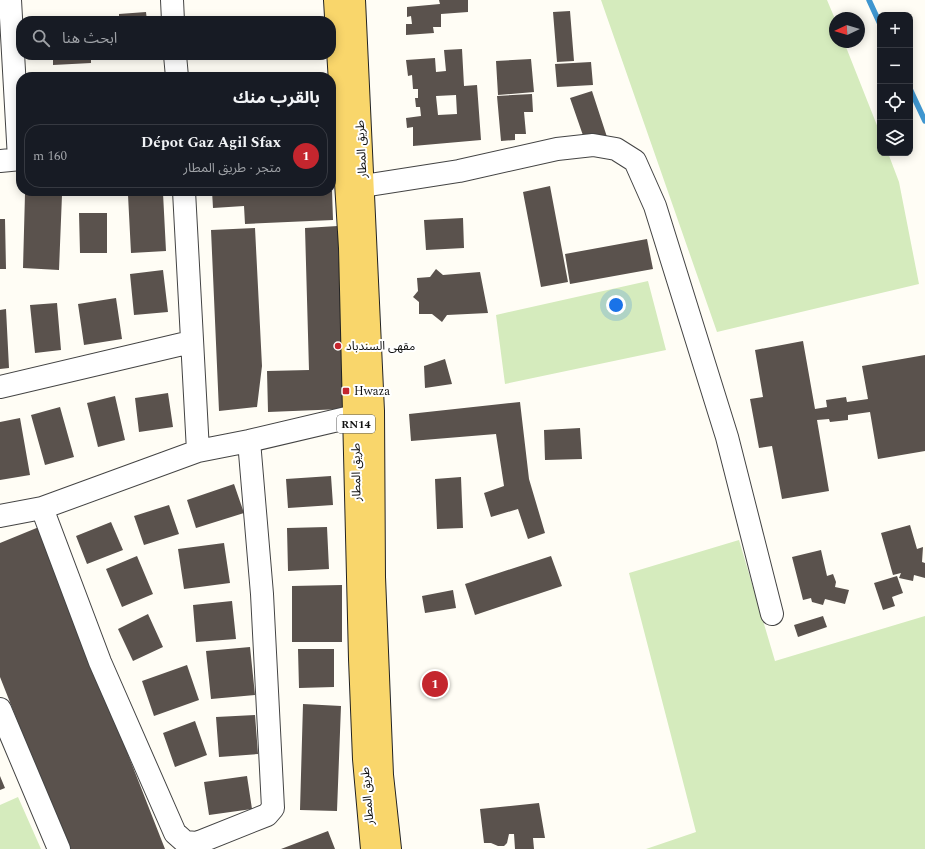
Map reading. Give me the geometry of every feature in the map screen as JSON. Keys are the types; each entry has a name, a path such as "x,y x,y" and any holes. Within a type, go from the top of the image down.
{"main road":[{"name":"طريق المطار","path":"335,0 345,132 350,248 364,413 375,601 382,775 390,849"},
{"name":"طريق المطار","path":"354,0 345,132 363,186 364,413 360,659 364,759 372,849"}],"street":[{"path":"10,0 13,160"},
{"path":"172,0 174,16"},
{"path":"175,60 177,72"},
{"path":"363,186 459,171 557,149 593,145 616,149 635,161 655,206 727,437 772,614"},
{"path":"184,196 198,451"},
{"path":"0,388 191,342"},
{"path":"0,516 42,508 198,451 249,441 364,413"},
{"path":"42,508 100,662 174,834 184,842 197,843 267,815 273,808 262,594 249,441"},
{"path":"0,709 59,849"}],"green space":[{"path":"601,0 827,0 832,12 829,12 829,48 846,48 877,125 877,156 889,156 899,182 919,284 717,332"},
{"path":"648,281 666,350 505,384 496,315"},
{"path":"739,540 775,661 925,616 925,849 646,849 696,832 629,573"},
{"path":"18,797 41,849 0,849 0,805"}],"building":[{"path":"439,0 468,0 468,12 441,14 441,27 433,27 434,33 406,35 406,24 412,24 411,16 407,17 407,7 440,4"},
{"path":"570,11 574,61 557,62 553,12"},
{"path":"146,12 146,16 119,16 119,14"},
{"path":"462,49 464,86 477,85 481,140 413,146 413,127 407,128 406,118 421,116 420,107 416,107 415,98 418,98 418,89 413,89 412,75 408,76 406,60 435,58 436,72 446,71 444,50","holes":["456,95 457,114 438,115 436,96"]},
{"path":"531,59 534,92 498,95 496,61"},
{"path":"53,60 91,60 91,63 53,65"},
{"path":"591,62 593,85 557,87 555,64"},
{"path":"592,91 607,137 586,144 570,98"},
{"path":"532,94 533,112 524,112 526,134 515,134 515,140 501,141 497,96"},
{"path":"550,186 568,282 541,287 523,192"},
{"path":"25,196 62,196 59,270 23,268"},
{"path":"128,196 163,196 166,251 131,253"},
{"path":"212,196 332,196 333,220 245,224 244,206 213,208"},
{"path":"79,213 107,213 107,253 80,253"},
{"path":"463,218 464,248 426,250 424,220"},
{"path":"0,219 5,219 6,269 0,269"},
{"path":"338,226 343,409 268,412 267,371 309,370 305,228"},
{"path":"255,228 262,366 257,407 219,411 211,230"},
{"path":"647,239 653,269 570,284 565,254"},
{"path":"436,269 443,275 480,272 488,313 447,315 442,322 432,314 419,314 419,302 413,297 418,291 417,278 430,277"},
{"path":"163,270 168,312 134,315 130,274"},
{"path":"116,298 122,339 84,345 78,304"},
{"path":"57,303 61,350 35,353 30,305"},
{"path":"6,309 9,368 0,369 0,310"},
{"path":"803,341 815,409 827,407 826,400 846,397 847,402 868,399 862,366 925,355 925,451 878,459 870,412 848,415 848,420 830,422 829,419 817,420 829,491 782,499 772,446 759,448 750,399 763,397 755,350"},
{"path":"445,359 452,384 425,388 424,366"},
{"path":"168,393 173,427 139,432 135,398"},
{"path":"115,396 125,440 98,447 87,403"},
{"path":"520,402 529,479 545,533 528,539 518,509 491,517 484,493 504,486 496,434 411,441 409,414"},
{"path":"60,407 74,457 45,465 31,415"},
{"path":"20,418 30,475 0,480 0,422"},
{"path":"580,428 582,459 545,460 544,430"},
{"path":"331,476 333,505 288,508 286,479"},
{"path":"461,477 463,528 437,529 435,479"},
{"path":"234,484 244,513 196,528 187,500"},
{"path":"169,505 179,534 144,545 134,516"},
{"path":"111,522 123,550 87,564 76,536"},
{"path":"910,525 917,549 923,547 922,562 925,563 925,578 914,575 913,581 899,578 901,573 893,575 881,533"},
{"path":"39,527 165,849 68,849 0,677 0,543"},
{"path":"327,527 329,569 288,571 287,528"},
{"path":"224,543 230,583 184,589 178,549"},
{"path":"821,550 827,576 833,574 836,582 835,587 849,590 845,604 825,599 823,605 812,602 811,598 803,600 792,557"},
{"path":"137,556 153,594 122,607 106,569"},
{"path":"551,556 562,586 475,615 465,584"},
{"path":"897,576 903,593 892,597 895,606 883,610 874,583"},
{"path":"342,585 342,642 292,642 292,586"},
{"path":"453,590 456,608 425,613 422,596"},
{"path":"232,601 236,639 196,642 193,605"},
{"path":"148,614 163,647 133,661 118,629"},
{"path":"823,616 827,627 798,637 794,625"},
{"path":"250,647 255,695 211,699 206,651"},
{"path":"298,649 334,649 334,687 299,688"},
{"path":"187,665 199,700 154,716 142,681"},
{"path":"303,704 341,706 337,811 300,810"},
{"path":"255,715 258,754 219,757 216,717"},
{"path":"195,721 207,755 175,767 163,733"},
{"path":"0,776 5,788 0,790"},
{"path":"247,776 252,809 209,815 204,782"},
{"path":"539,803 545,838 533,838 534,849 515,849 514,834 509,834 507,843 504,846 484,843 480,809"},
{"path":"328,831 335,849 281,849"}],"waterway":[{"path":"869,0 877,17"},
{"path":"913,95 925,121"}],"place":[{"name":"مقهى السندباد","path":"338,346"},
{"name":"Hwaza","path":"346,391"},
{"name":"Dépot Gaz Agil Sfax","path":"435,684"}]}
